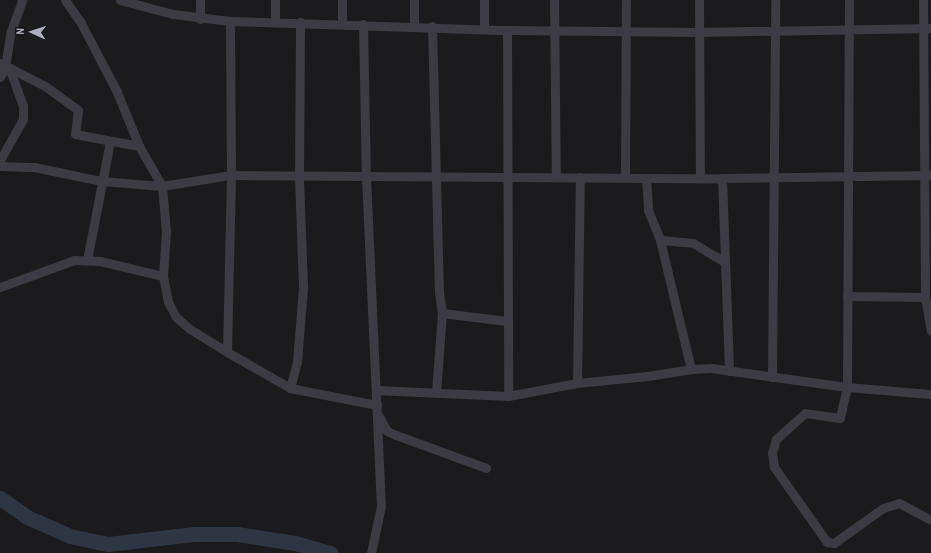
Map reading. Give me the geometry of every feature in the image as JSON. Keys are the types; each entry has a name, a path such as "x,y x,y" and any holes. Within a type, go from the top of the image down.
{"street":[{"path":"0,77 5,67 11,31 22,0"},
{"path":"65,0 81,23 117,92 139,146 162,186 166,232 163,276 168,302 176,317 190,329 290,388 378,410 388,430 396,435 486,468"},
{"path":"120,0 200,19 230,21 414,25 507,30 626,30 699,32 775,29 927,28"},
{"path":"200,0 200,19"},
{"path":"275,0 275,22"},
{"path":"342,0 342,24"},
{"path":"414,0 414,25"},
{"path":"484,0 484,28"},
{"path":"554,0 556,177"},
{"path":"625,177 626,0"},
{"path":"699,0 700,178"},
{"path":"772,377 775,178 775,0"},
{"path":"849,0 846,296 847,387 840,418 805,413 776,439 772,453 774,467 827,542 834,543 883,508 899,503 931,520"},
{"path":"923,0 927,28 925,297 931,330"},
{"path":"227,352 231,175 230,21"},
{"path":"290,388 297,362 303,287 299,176 300,22"},
{"path":"363,24 366,177 378,410 381,506 371,553"},
{"path":"432,26 439,292 442,313 436,394"},
{"path":"507,30 508,396"},
{"path":"5,67 45,86 78,110 75,134 110,142 139,146"},
{"path":"0,160 23,119 23,106 5,67"},
{"path":"87,260 101,181 110,142"},
{"path":"0,166 34,167 101,181 162,186 231,175 366,177 775,178 927,175"},
{"path":"577,383 580,177"},
{"path":"646,178 648,210 660,240 691,369"},
{"path":"722,178 729,371"},
{"path":"660,240 693,243 725,262"},
{"path":"0,286 69,261 87,260 163,276"},
{"path":"846,296 925,297"},
{"path":"442,313 507,321"},
{"path":"376,390 436,394 508,396 577,383 648,376 691,369 729,371 847,387 931,394"}],"waterway":[{"path":"0,498 27,517 70,536 108,544 195,534 237,534 295,543 331,553"}]}
